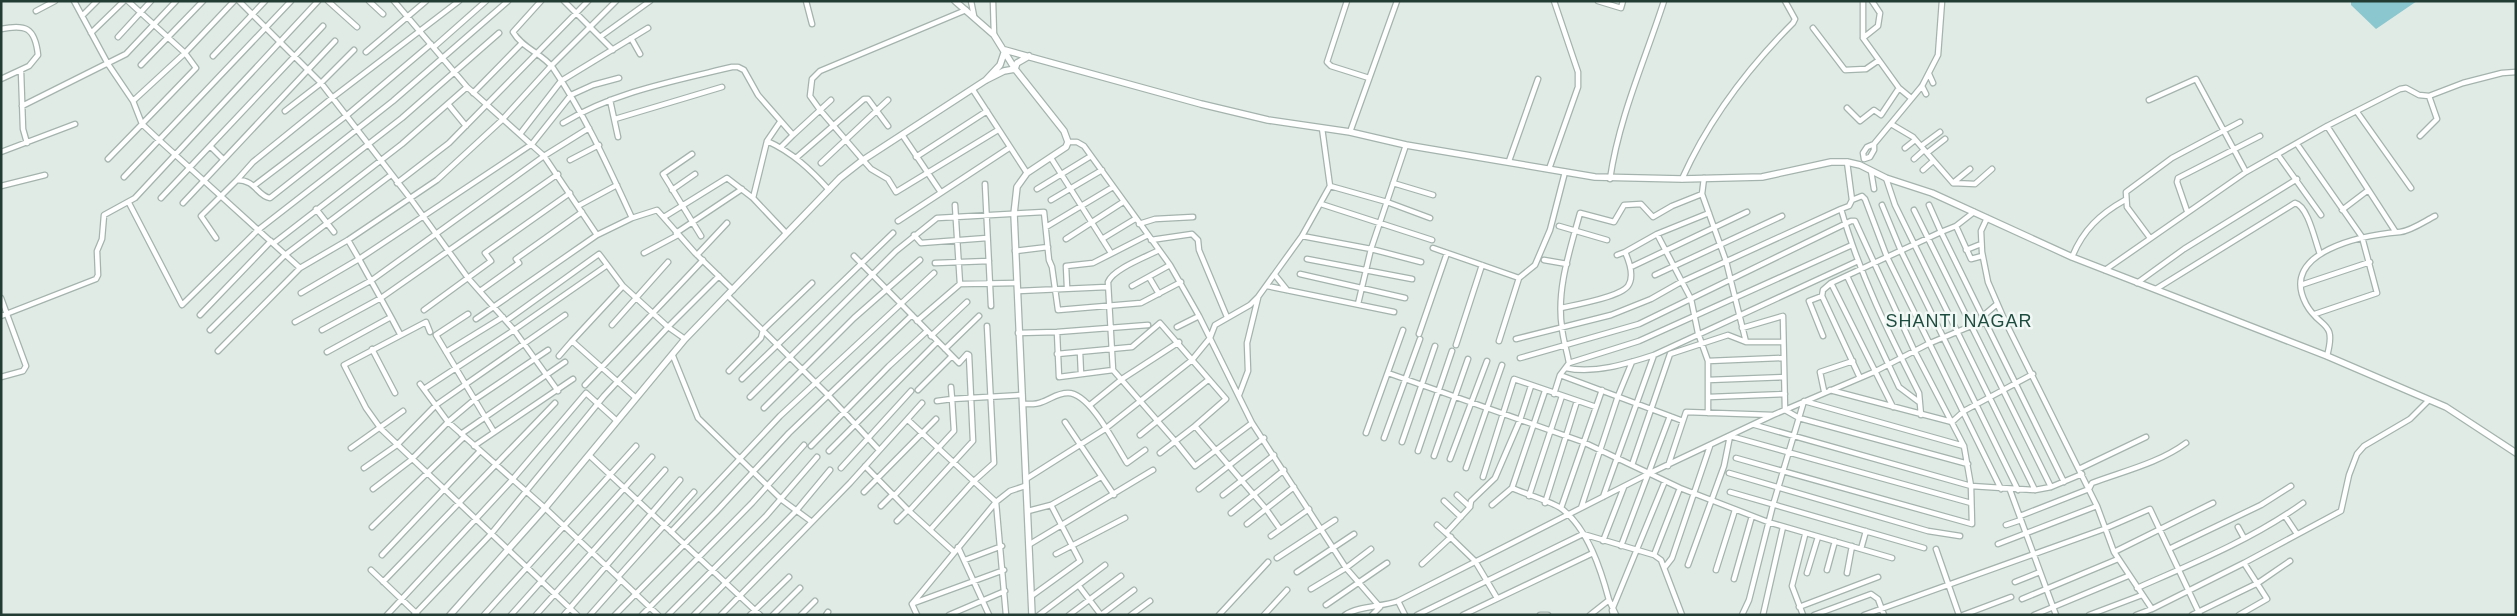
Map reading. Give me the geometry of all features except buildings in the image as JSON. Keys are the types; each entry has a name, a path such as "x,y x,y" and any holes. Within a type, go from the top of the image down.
{"street":[{"path":"36,11 55,1"},
{"path":"74,1 108,64 133,101 142,124 202,182 300,268"},
{"path":"82,16 96,1"},
{"path":"91,33 124,1"},
{"path":"108,159 194,72 194,63 185,53 128,1"},
{"path":"118,37 151,1"},
{"path":"22,106 126,54 176,1"},
{"path":"141,65 204,1"},
{"path":"133,101 185,53 234,1"},
{"path":"239,1 254,14 321,84 410,198 468,278 536,358 558,391"},
{"path":"213,56 265,1"},
{"path":"124,177 291,1"},
{"path":"1,316 60,291 96,279 98,275 97,251 102,239 104,215 129,203 318,1"},
{"path":"328,1 357,27"},
{"path":"369,1 383,14"},
{"path":"394,1 467,87 487,107 544,156 558,174 597,235"},
{"path":"366,52 426,1"},
{"path":"216,238 201,216 253,162 332,98 421,32 459,1"},
{"path":"254,185 346,116 486,1"},
{"path":"237,180 254,185 263,195 270,198 444,59 508,1"},
{"path":"541,1 514,30 515,35 551,66 571,95 599,145 632,218"},
{"path":"564,1 614,50"},
{"path":"397,183 449,143 487,107 588,1"},
{"path":"218,351 300,268 348,240 437,180 502,120 551,66 616,1"},
{"path":"600,37 650,1"},
{"path":"806,1 812,24"},
{"path":"955,1 994,35 1015,69 1064,131 1068,142 1066,147 1027,173 1017,187 1014,214 1018,333 1033,595 1032,615"},
{"path":"971,1 974,16"},
{"path":"993,1 994,35"},
{"path":"1347,1 1327,62 1331,66 1369,78"},
{"path":"1350,132 1397,1"},
{"path":"1549,169 1578,87 1578,72 1554,1"},
{"path":"1598,1 1621,8 1623,1"},
{"path":"1610,179 1614,151 1627,107 1664,1"},
{"path":"1682,179 1698,143 1708,127 1767,49 1793,23 1795,19 1786,1"},
{"path":"1863,1 1862,38 1899,88 1911,98"},
{"path":"1862,38 1878,26 1880,13 1872,1"},
{"path":"1860,165 1864,158 1863,153 1867,147 1874,144 1891,124 1922,86 1929,74 1938,55 1942,1"},
{"path":"966,10 820,71 812,79 810,96 832,125 871,169 888,179 896,192 998,130"},
{"path":"1,29 22,26 34,38 38,55 30,66 1,79"},
{"path":"161,198 323,26"},
{"path":"520,134 561,81 648,28"},
{"path":"1813,28 1845,70 1866,69 1879,60"},
{"path":"129,203 182,305 258,230 367,144 455,72 499,33"},
{"path":"631,38 640,54"},
{"path":"183,203 335,41"},
{"path":"473,93 522,42"},
{"path":"285,111 321,84 354,50"},
{"path":"1005,50 1201,104 1268,120 1350,132 1406,145 1610,179 1762,177 1804,167 1847,162 1860,165 1886,178 1932,193 2072,257 2327,356 2446,407 2516,453"},
{"path":"450,615 590,456 685,339 729,296 829,190 863,160 903,136 986,80 1000,65 1005,50"},
{"path":"986,80 1004,71 1015,69 1021,60 1030,56"},
{"path":"563,123 580,112 610,100 667,82 738,67 749,75 758,95 793,135"},
{"path":"21,71 22,106 27,143"},
{"path":"2105,270 2187,211 2246,172 2327,126 2400,89 2406,88 2418,95 2428,96 2492,76 2516,72"},
{"path":"1929,74 1933,83"},
{"path":"301,293 359,259 532,144 571,95 593,85 618,78"},
{"path":"1509,162 1538,79"},
{"path":"2149,100 2191,80 2196,80 2246,172"},
{"path":"1922,86 1926,94"},
{"path":"200,315 272,242 380,161 467,87"},
{"path":"615,119 722,87"},
{"path":"1847,108 1860,121 1874,110 1881,115 1899,88"},
{"path":"973,90 1027,173"},
{"path":"2420,136 2438,119 2428,96"},
{"path":"796,158 864,99 868,99 888,126"},
{"path":"610,100 618,138"},
{"path":"781,147 831,100"},
{"path":"821,163 888,100"},
{"path":"448,104 466,126"},
{"path":"916,157 987,111"},
{"path":"2357,112 2411,188"},
{"path":"753,198 767,141 780,122"},
{"path":"2150,238 2127,207 2125,200 2126,192 2154,169 2240,122"},
{"path":"1,152 75,124"},
{"path":"1891,124 1915,140 1952,183 1975,184 1992,170"},
{"path":"2327,126 2367,191 2395,231"},
{"path":"295,322 372,280 544,156 589,128"},
{"path":"912,604 996,502 1105,429 1141,402 1192,360 1210,338 1215,325 1250,305 1258,297 1302,236 1330,186 1322,128"},
{"path":"1914,159 1940,132"},
{"path":"903,136 940,192"},
{"path":"2187,211 2177,182 2178,178 2260,136"},
{"path":"1924,150 1945,139"},
{"path":"1905,148 1915,140"},
{"path":"767,141 781,147 796,158 829,190"},
{"path":"1068,142 1081,144 1091,156 1170,265 1199,316 1240,395 1252,423 1264,438 1346,568 1380,607"},
{"path":"2297,144 2362,237 2377,293 2314,314"},
{"path":"570,160 599,145"},
{"path":"1358,304 1371,249 1406,145"},
{"path":"210,146 223,160"},
{"path":"898,221 1009,148"},
{"path":"692,154 664,171 663,177 701,236"},
{"path":"2278,155 2321,215"},
{"path":"1037,189 1091,156"},
{"path":"1051,158 1111,253"},
{"path":"1924,170 1934,161"},
{"path":"1516,339 1610,315 1651,299 1681,282 1849,206 1852,200 1847,162"},
{"path":"1952,183 1970,169"},
{"path":"1052,200 1102,170"},
{"path":"1872,171 1874,189"},
{"path":"1499,341 1519,278 1530,272 1535,265 1550,230 1565,172"},
{"path":"322,330 381,298 558,174"},
{"path":"672,190 695,174"},
{"path":"1,186 45,175"},
{"path":"210,330 285,255 391,175"},
{"path":"664,217 727,178 753,198 786,234"},
{"path":"1704,178 1702,194 1726,261 1746,342"},
{"path":"1886,178 1895,205 2035,490"},
{"path":"2137,283 2184,249 2297,180"},
{"path":"1394,183 1433,195"},
{"path":"985,184 991,306"},
{"path":"578,206 617,185"},
{"path":"1330,186 1387,202 1430,218"},
{"path":"1046,227 1082,207 1112,187"},
{"path":"644,252 677,234 742,189"},
{"path":"2342,210 2367,191"},
{"path":"424,310 491,261 485,253 570,193"},
{"path":"1569,363 1562,328 1561,308 1567,264 1580,213 1614,222 1624,205 1642,204 1653,216 1702,194"},
{"path":"1852,200 1862,196 1865,199 1887,257 1928,344 1964,411 2001,489"},
{"path":"2072,257 2086,229 2107,210 2125,200"},
{"path":"1066,239 1123,202"},
{"path":"2156,289 2295,203 2300,205 2310,220 2312,233 2320,254"},
{"path":"1321,204 1432,240"},
{"path":"955,205 960,284"},
{"path":"1882,205 1901,251 2018,490"},
{"path":"1929,206 2064,482"},
{"path":"316,209 334,232"},
{"path":"1840,209 1860,269 1920,393 1921,414"},
{"path":"476,319 561,258 597,235 632,218 657,210 697,255 734,290"},
{"path":"1914,210 2051,487"},
{"path":"480,291 519,263 516,259 582,212"},
{"path":"750,397 914,235 937,218 1044,212 1058,310 1141,303 1181,282"},
{"path":"1631,267 1747,212"},
{"path":"1860,378 1822,296 1823,290 1832,283 1860,269 1956,226 1974,212"},
{"path":"1617,255 1657,234 1709,213"},
{"path":"1655,275 1782,216"},
{"path":"2327,356 2331,339 2329,329 2314,314 2302,294 2301,285 2304,269 2310,261 2320,254 2362,237 2405,230 2435,216"},
{"path":"1140,224 1155,219 1193,217"},
{"path":"1987,218 1981,231 1982,256 1988,282 1997,304 2098,506 2104,530 2114,552 2128,576 2152,609"},
{"path":"1102,239 1135,219"},
{"path":"1520,358 1639,324 1845,224 1855,221 1914,350 1964,446 1971,486 1972,524 1736,458"},
{"path":"697,255 727,223"},
{"path":"1560,226 1607,240"},
{"path":"1956,226 1971,259 1982,256"},
{"path":"742,379 893,233"},
{"path":"1067,287 1066,266 1093,263 1111,253 1150,238 1192,234 1198,240 1199,250 1227,317"},
{"path":"1657,234 1691,300 1698,333 1708,361 1708,413"},
{"path":"914,235 921,243 987,238"},
{"path":"1302,236 1371,249 1421,262"},
{"path":"348,240 372,280 400,334"},
{"path":"1966,250 1982,244"},
{"path":"1554,394 1560,375 1569,363 1639,341 1852,245"},
{"path":"1015,251 1048,247"},
{"path":"1433,248 1519,278"},
{"path":"1159,250 1110,277 1107,287 1113,370 1176,440 1195,466 1252,423"},
{"path":"1561,308 1621,291 1629,285 1631,267 1625,252"},
{"path":"1384,438 1447,253"},
{"path":"446,352 504,319 599,254 606,266 623,286 668,327 685,339"},
{"path":"854,256 889,289 931,336 959,363 967,354 969,355 972,441 897,521"},
{"path":"1307,259 1412,279"},
{"path":"584,385 703,260"},
{"path":"764,408 854,318 920,260"},
{"path":"1544,260 1567,264"},
{"path":"935,263 989,261"},
{"path":"1566,368 1582,372 1632,362 1654,355 1698,333 1858,261"},
{"path":"612,325 668,262"},
{"path":"2301,285 2370,262"},
{"path":"1132,286 1170,265"},
{"path":"1456,345 1482,265"},
{"path":"424,389 457,369 606,266"},
{"path":"671,532 737,459 815,382 934,273"},
{"path":"1300,274 1405,298"},
{"path":"1275,275 1288,290"},
{"path":"371,570 416,614 527,493 618,382 668,327 719,276"},
{"path":"1847,276 1899,387 1920,402"},
{"path":"1149,277 1159,294"},
{"path":"2303,277 2309,282"},
{"path":"729,371 761,338 763,330 812,283"},
{"path":"917,321 960,284 1017,283"},
{"path":"1832,283 1874,372 1893,407"},
{"path":"559,356 623,286"},
{"path":"1267,286 1394,312"},
{"path":"1018,290 1107,287"},
{"path":"729,296 829,396 878,450"},
{"path":"1822,296 1809,301 1823,336"},
{"path":"1240,395 1248,371 1247,343 1258,297"},
{"path":"1,298 26,366 23,371 1,377"},
{"path":"931,336 967,302"},
{"path":"1982,317 1997,304"},
{"path":"2321,312 2323,323"},
{"path":"468,314 436,335 494,432"},
{"path":"364,468 397,445 436,406 565,315"},
{"path":"615,615 752,472 912,315"},
{"path":"945,349 979,316"},
{"path":"1178,327 1199,316"},
{"path":"1742,328 1783,316 1785,410"},
{"path":"327,352 391,317"},
{"path":"1345,615 1357,610 1380,607 1398,601 1648,474 1826,390 1874,372 1914,350 1971,326 2004,319"},
{"path":"430,332 426,322 344,365 366,408 381,429 411,460 577,615"},
{"path":"1057,354 1132,347 1160,323 1179,342 1208,380 1226,399 1196,426 1160,453"},
{"path":"930,530 974,481 994,463 989,397 987,326"},
{"path":"1018,333 1148,326"},
{"path":"1366,433 1404,330"},
{"path":"812,446 843,412 927,331"},
{"path":"1057,332 1059,377 1113,370"},
{"path":"1632,465 1670,354 1728,335 1746,342 1783,342"},
{"path":"572,341 636,398"},
{"path":"829,451 937,342"},
{"path":"1090,405 1122,379 1179,342"},
{"path":"1402,442 1434,346"},
{"path":"372,349 395,393"},
{"path":"373,488 411,460 448,422 474,400 548,350"},
{"path":"1418,450 1452,351"},
{"path":"1080,352 1081,374"},
{"path":"1603,497 1654,355"},
{"path":"673,356 698,418 767,487 812,522"},
{"path":"918,390 952,356"},
{"path":"1708,361 1783,358"},
{"path":"1434,456 1468,359"},
{"path":"1450,459 1486,361"},
{"path":"1826,390 1820,372 1852,361"},
{"path":"372,527 428,474 463,435 565,362"},
{"path":"1581,508 1618,396 1632,362"},
{"path":"1466,468 1502,365"},
{"path":"1388,373 1583,442 1648,474 1735,510 1805,534 1892,558"},
{"path":"1952,422 1964,411 2033,374"},
{"path":"1560,375 1683,421"},
{"path":"1708,380 1784,377"},
{"path":"474,446 574,379"},
{"path":"1483,477 1514,379 1596,407"},
{"path":"1140,435 1208,380"},
{"path":"420,384 448,422 545,508 658,615"},
{"path":"1446,533 1470,507 1471,501 1496,478 1520,420 1531,386"},
{"path":"881,506 954,431 951,387"},
{"path":"1561,508 1602,390"},
{"path":"1826,390 1952,422"},
{"path":"841,468 911,391"},
{"path":"1492,505 1512,488 1545,391"},
{"path":"387,615 400,598 512,480 586,393 617,421"},
{"path":"1023,404 1043,402 1056,395 1070,393 1080,396 1090,405 1127,462 1145,450"},
{"path":"1709,398 1785,394"},
{"path":"937,401 1022,395"},
{"path":"1529,496 1562,396"},
{"path":"2136,615 2152,609 2244,563 2341,510 2351,468 2357,454 2364,446 2410,419 2429,400"},
{"path":"1545,502 1577,401"},
{"path":"1804,401 1964,446"},
{"path":"1742,615 1749,600 1768,522 1804,401"},
{"path":"383,582 556,403"},
{"path":"721,615 812,522 922,403"},
{"path":"1785,410 1799,418 1968,464"},
{"path":"351,448 381,429 403,411"},
{"path":"1668,466 1686,412 1773,415"},
{"path":"1621,546 1670,416"},
{"path":"864,492 936,419"},
{"path":"908,420 996,502 1002,546 1006,615"},
{"path":"1065,422 1114,495"},
{"path":"1755,425 1971,486 2010,490 2035,490 2064,482 2146,437"},
{"path":"1196,426 1255,495 1280,530"},
{"path":"1730,436 1971,503"},
{"path":"1688,565 1724,466 1730,436"},
{"path":"1199,489 1264,438"},
{"path":"2006,525 2089,489 2092,483 2152,460 2165,458 2186,443"},
{"path":"642,615 767,487 804,445"},
{"path":"484,615 636,446"},
{"path":"1665,567 1672,558 1710,446"},
{"path":"382,555 480,451"},
{"path":"1223,494 1274,455"},
{"path":"590,456 760,615"},
{"path":"511,615 652,457"},
{"path":"668,615 782,500 817,457"},
{"path":"865,466 908,510 954,552"},
{"path":"536,615 665,470"},
{"path":"694,615 796,511 830,470"},
{"path":"1030,544 1154,470"},
{"path":"1231,513 1284,470"},
{"path":"1729,473 1928,531 1960,536"},
{"path":"1028,511 1051,505 1101,477"},
{"path":"564,615 680,480"},
{"path":"1614,613 1665,481"},
{"path":"2169,549 2261,505 2291,486"},
{"path":"1247,524 1294,487"},
{"path":"1603,541 1624,487"},
{"path":"1512,488 1561,508 1583,534 1593,553 1614,613"},
{"path":"1654,555 1680,488"},
{"path":"2010,490 2056,615"},
{"path":"590,615 619,578 694,492"},
{"path":"1730,492 1924,548"},
{"path":"1458,494 1470,507"},
{"path":"1444,501 1461,517"},
{"path":"2114,552 2160,531 2213,503"},
{"path":"2137,588 2244,538 2285,516 2303,503"},
{"path":"1033,595 1080,561 1051,505"},
{"path":"1998,544 2098,506"},
{"path":"1271,536 1309,509"},
{"path":"1864,615 2104,530 2150,509 2200,613"},
{"path":"1716,570 1735,510"},
{"path":"1734,579 1752,516"},
{"path":"2285,516 2297,534"},
{"path":"1056,554 1125,518"},
{"path":"1277,558 1335,520"},
{"path":"1438,525 1475,561 1489,581 1497,598"},
{"path":"1763,615 1783,527"},
{"path":"2238,527 2244,538"},
{"path":"1861,549 1866,532"},
{"path":"1297,572 1354,534"},
{"path":"1417,615 1583,534 1654,555 1661,560 1682,615"},
{"path":"1802,614 1792,586 1805,534"},
{"path":"1422,564 1451,537"},
{"path":"1807,573 1818,537"},
{"path":"1827,570 1834,541"},
{"path":"965,560 1002,546"},
{"path":"1847,572 1852,546"},
{"path":"958,547 989,615"},
{"path":"1311,589 1346,568 1370,549"},
{"path":"1936,549 1947,585 1961,615 2011,597"},
{"path":"1463,615 1593,553"},
{"path":"2022,599 2118,559"},
{"path":"2192,615 2200,613 2258,583 2290,561"},
{"path":"1220,615 1268,562"},
{"path":"1326,606 1387,563"},
{"path":"2239,615 2267,599 2244,563"},
{"path":"1039,615 1104,565"},
{"path":"912,604 1004,570"},
{"path":"2015,582 2040,572"},
{"path":"1069,615 1121,576"},
{"path":"2034,615 2128,576"},
{"path":"750,615 789,577"},
{"path":"1799,607 1878,578"},
{"path":"1079,586 1101,615 1134,590"},
{"path":"773,615 800,588"},
{"path":"1264,615 1287,590"},
{"path":"949,615 1005,591"},
{"path":"1814,615 1871,594 1878,599 1884,615"},
{"path":"2089,615 2097,614 2142,596"},
{"path":"1131,615 1150,600"},
{"path":"1590,615 1609,600"},
{"path":"802,615 815,601"},
{"path":"1398,601 1405,615"},
{"path":"912,604 918,615"},
{"path":"1372,615 1380,607"},
{"path":"1540,615 1548,615"}],"water":[{"path":"2351,1 2417,1 2376,29 2351,5"}],"district":[{"name":"SHANTI NAGAR","path":"1959,321"}]}
